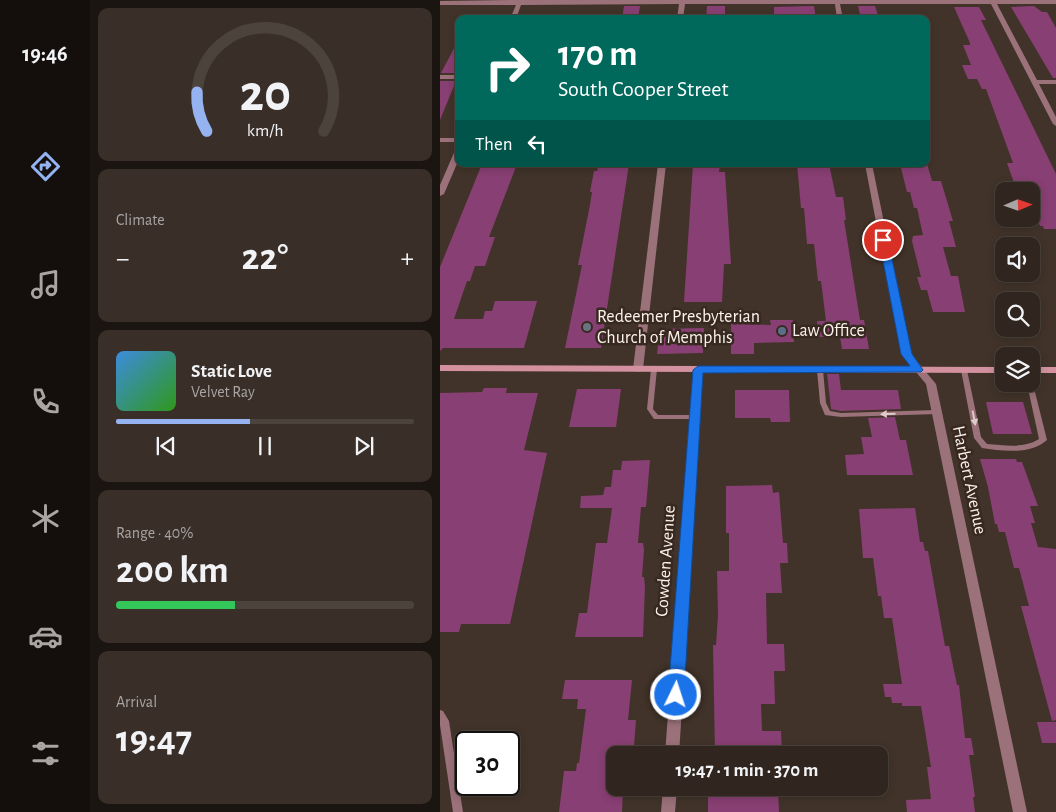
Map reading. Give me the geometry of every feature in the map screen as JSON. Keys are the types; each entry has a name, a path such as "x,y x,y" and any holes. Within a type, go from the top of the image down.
{"main road":[{"path":"440,368 995,370"},
{"path":"1040,370 1056,370"}],"street":[{"path":"440,3 662,1 1056,2"},
{"path":"515,15 520,2"},
{"path":"680,15 682,2"},
{"path":"837,2 839,15"},
{"path":"993,2 1056,124"},
{"path":"440,77 455,77"},
{"path":"1034,82 1056,82"},
{"path":"440,140 455,140"},
{"path":"441,192 455,159"},
{"path":"638,369 662,167"},
{"name":"Harbert Avenue","path":"869,167 906,354 930,384 937,412 1020,812"},
{"name":"Cowden Avenue","path":"673,746 698,370"},
{"path":"668,812 669,796"}],"lane":[{"path":"654,369 650,409 656,417 695,417"},
{"path":"820,370 822,403 827,413 841,415 937,412"},
{"path":"964,370 978,438 985,446 1027,448 1037,446 1043,440 1032,392"},
{"path":"440,714 444,721 458,812"}],"building":[{"path":"624,6 640,6 639,15 623,15"},
{"path":"707,6 725,6 725,15 706,15"},
{"path":"814,6 815,15 774,15 774,7"},
{"path":"858,6 875,6 878,15 860,15"},
{"path":"1034,6 1042,12 1047,12 1056,28 1056,78 1053,78 1011,7"},
{"path":"954,7 979,7 986,20 981,20 1056,174 1056,229 1044,229 1043,226 1040,226 1040,182 1014,182 1007,163 1013,163 986,89 982,89 977,79 968,79 962,65 971,65 963,45 970,45"},
{"path":"455,47 455,73 441,73"},
{"path":"440,81 455,81 455,83 440,120"},
{"path":"481,167 516,167 489,237 495,237 485,266 475,266 470,281 467,281 454,319 483,319 485,311 492,311 495,301 537,301 524,348 443,348 440,351 440,267"},
{"path":"598,167 629,167 601,348 565,348 582,265 578,265 590,205 592,192 590,192 594,171 597,171"},
{"path":"693,167 720,167 719,172 725,172 731,264 724,264 722,302 684,302"},
{"path":"797,167 830,167 836,197 843,197 846,220 844,220 860,320 864,320 869,349 842,349 840,337 819,337 817,321 826,321 821,281 818,281 814,244 807,244 804,208 801,208"},
{"path":"901,167 928,167 932,181 941,181 953,221 949,221 956,247 943,247 951,276 958,276 965,312 933,312 927,290 921,290 917,277 921,277 912,241 913,236 923,235 917,208 914,208 910,192 907,192"},
{"path":"770,320 793,320 794,342 754,343 754,354 731,354 731,324 771,325"},
{"path":"704,328 703,353 657,354 660,329"},
{"path":"827,374 839,374 841,390 898,390 901,409 841,411 831,409"},
{"path":"484,388 507,388 506,393 538,393 524,450 547,453 510,624 461,624 459,632 440,632 440,393 482,392"},
{"path":"577,389 621,389 616,427 569,427"},
{"path":"735,390 789,390 790,422 771,422 770,418 735,418"},
{"path":"986,402 1023,402 1032,434 993,434"},
{"path":"895,417 900,440 906,440 913,475 847,475 845,455 864,454 861,437 872,437 868,418"},
{"path":"980,459 1016,459 1017,462 1022,462 1038,506 1030,506 1035,523 1031,523 1038,547 1056,549 1056,720 1052,721 1021,606 1029,606 1019,568 1014,568 1005,532 999,532 997,524 995,524"},
{"path":"650,460 646,507 641,507 638,543 643,543 644,550 642,577 644,577 645,586 643,637 575,637 579,613 587,613 596,543 607,543 612,508 580,508 581,496 603,495 605,487 611,487 613,470 621,470 622,461"},
{"path":"772,485 773,493 779,492 783,543 787,543 788,563 780,563 782,593 766,593 767,644 784,644 785,671 774,671 775,704 761,704 762,731 781,731 782,746 715,746 713,645 716,645 718,615 717,571 729,571 729,533 726,533 726,486"},
{"path":"915,508 920,542 923,542 925,551 928,551 945,646 949,646 957,685 959,685 965,738 971,738 974,755 969,755 975,797 973,797 975,812 907,812 906,800 931,799 927,767 931,767 921,706 902,706 902,703 892,703 891,697 885,697 883,684 902,684 892,618 884,618 881,596 878,596 873,558 863,558 859,509"},
{"path":"565,680 632,680 628,720 636,720 634,746 606,746 606,796 623,796 622,812 559,812 564,771 576,771 577,763 579,763 586,709 577,709 578,699 562,699"},
{"path":"1037,722 1056,722 1056,743 1042,743"},
{"path":"708,796 778,796 779,812 708,812"}],"place":[{"name":"Redeemer Presbyterian Church of Memphis","path":"587,327"},
{"name":"Law Office","path":"782,331"}],"route":[{"path":"676,695 698,370 917,370 906,354 883,240"}]}
